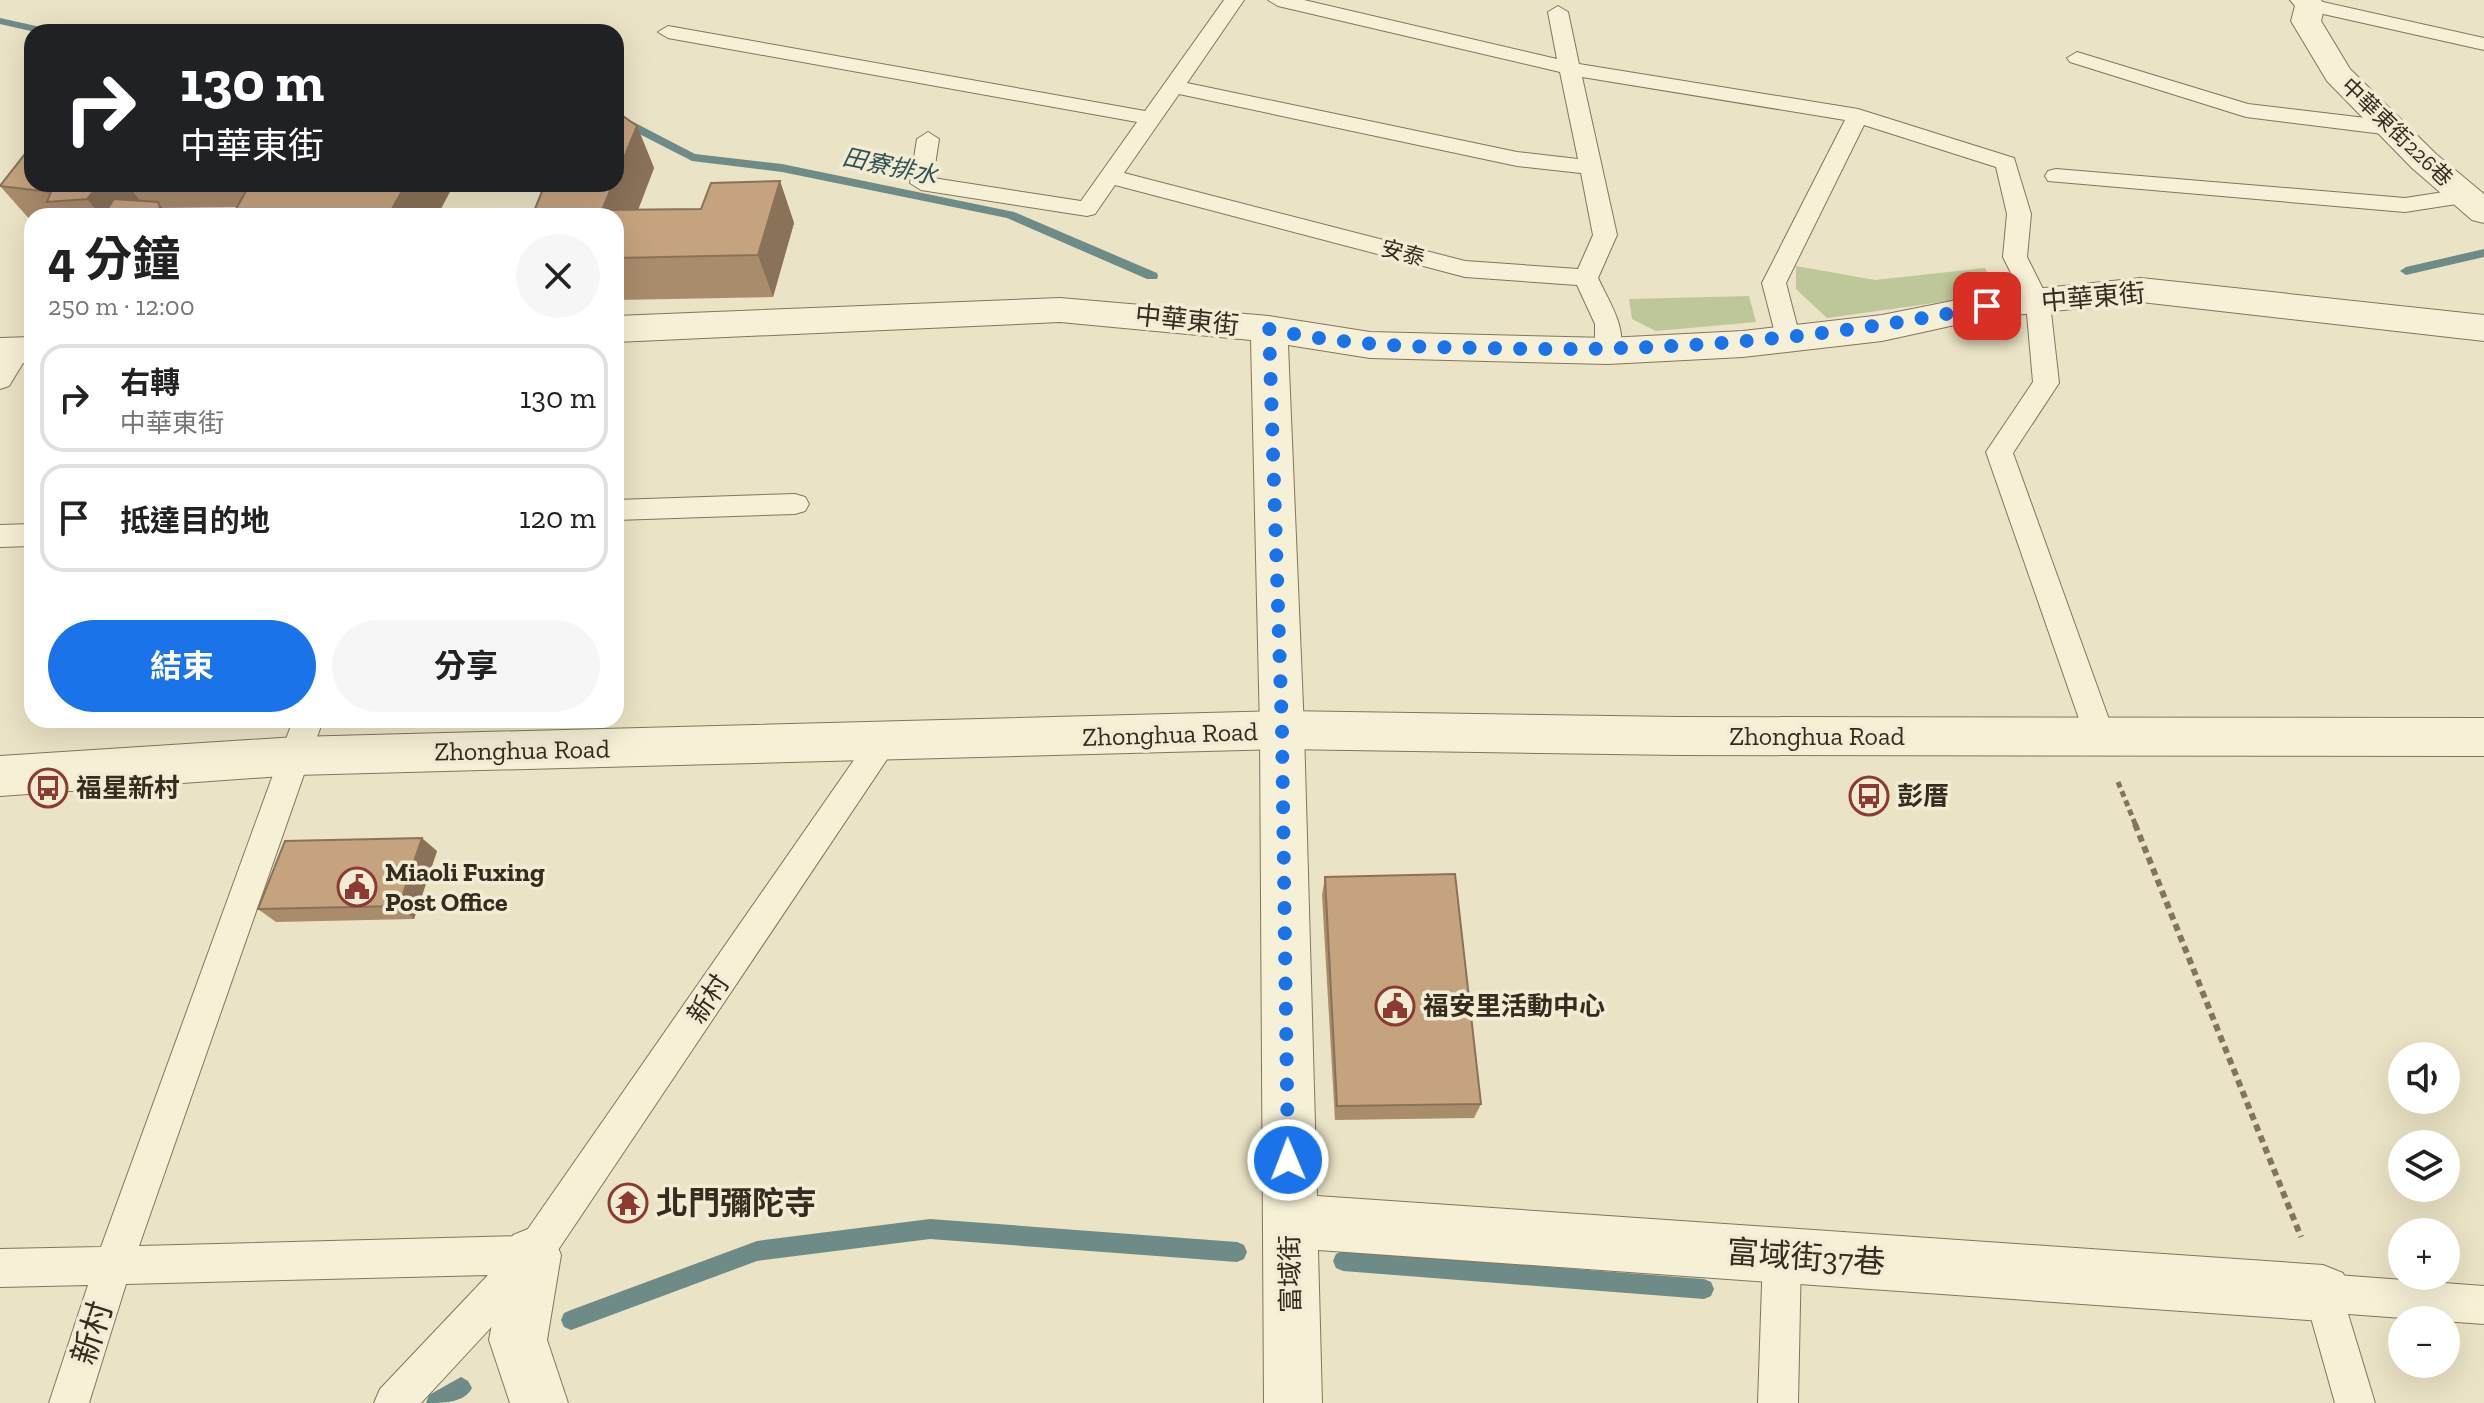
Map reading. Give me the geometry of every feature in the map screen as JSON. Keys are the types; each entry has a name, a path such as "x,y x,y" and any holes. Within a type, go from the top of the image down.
{"street":[{"name":"中華東街226巷","path":"2308,2 2306,21 2338,74 2473,204"},
{"name":"中華東街","path":"624,329 1060,310 1269,329 1370,345 1608,351 1743,344 1882,328 1987,306 2141,290 2224,297 2371,318 2484,328"},
{"name":"富域街","path":"1269,329 1282,730 1293,1403"},
{"name":"Zhonghua Road","path":"0,776 302,738 883,743 1282,730 2484,737"},
{"name":"富域街37巷","path":"1289,1221 2323,1293"},
{"path":"533,1255 518,1340 539,1403"}],"lane":[{"path":"928,139 921,183 1087,209 1234,0"},
{"path":"1278,0 1573,69 1858,116 2006,163 2019,214 2015,257 2038,303 2046,383 1999,452 2100,736"},
{"path":"2401,0 2409,29"},
{"path":"2308,2 2409,29 2484,44"},
{"path":"1558,12 1573,69 1588,167 1605,235 1586,278 1607,324 1608,351"},
{"path":"668,32 1150,118"},
{"path":"2077,58 2246,110 2391,128"},
{"path":"1172,86 1517,159 1588,167"},
{"path":"1788,337 1774,283 1858,116"},
{"path":"2056,176 2405,205 2473,204"},
{"name":"安泰","path":"1110,177 1465,269 1586,278"},
{"path":"624,510 795,504"},
{"path":"0,536 24,535"},
{"name":"新村","path":"69,1403 114,1263 302,738"},
{"name":"新村","path":"394,1403 533,1255 883,743"},
{"name":"新村","path":"0,1268 533,1255"},
{"path":"1778,1403 1782,1255"},
{"path":"2355,1403 2323,1293 2484,1305"}],"path":[{"path":"2100,736 2323,1293"}],"green space":[{"path":"1796,266 1875,280 1985,268 1999,294 1827,318 1796,289"},
{"path":"1749,296 1756,322 1656,331 1632,319 1629,299"}],"building":[{"path":"624,117 637,126 624,158"},
{"path":"24,155 24,189 0,186"},
{"path":"780,181 758,255 624,258 624,210 701,209 711,183"},
{"path":"51,192 93,192 87,199 47,202"},
{"path":"246,192 402,192 392,208 236,208"},
{"path":"542,192 610,192 603,208 535,208"},
{"path":"114,199 158,202 160,208 108,208"},
{"name":"Miaoli Fuxing Post Office","path":"422,838 399,906 258,909 285,841"},
{"name":"福安里活動中心","path":"1455,874 1481,1104 1337,1106 1325,877"}],"waterway":[{"name":"田寮排水","path":"0,21 24,26"},
{"name":"田寮排水","path":"624,121 692,157 782,168 1010,215 1152,276"},
{"name":"田寮排水","path":"2406,271 2484,253"},
{"path":"571,1320 757,1251 930,1229 1237,1252"},
{"path":"1343,1261 1704,1289"},
{"path":"437,1403 461,1388"}],"place":[{"name":"福星新村","path":"48,788"},
{"name":"彭厝","path":"1869,796"},
{"name":"Miaoli Fuxing Post Office","path":"357,887"},
{"name":"福安里活動中心","path":"1395,1006"},
{"name":"北門彌陀寺","path":"628,1203"}],"route":[{"path":"1288,1160 1282,730 1269,329 1309,338 1370,345 1608,351 1743,344 1882,328 1987,306"}]}
